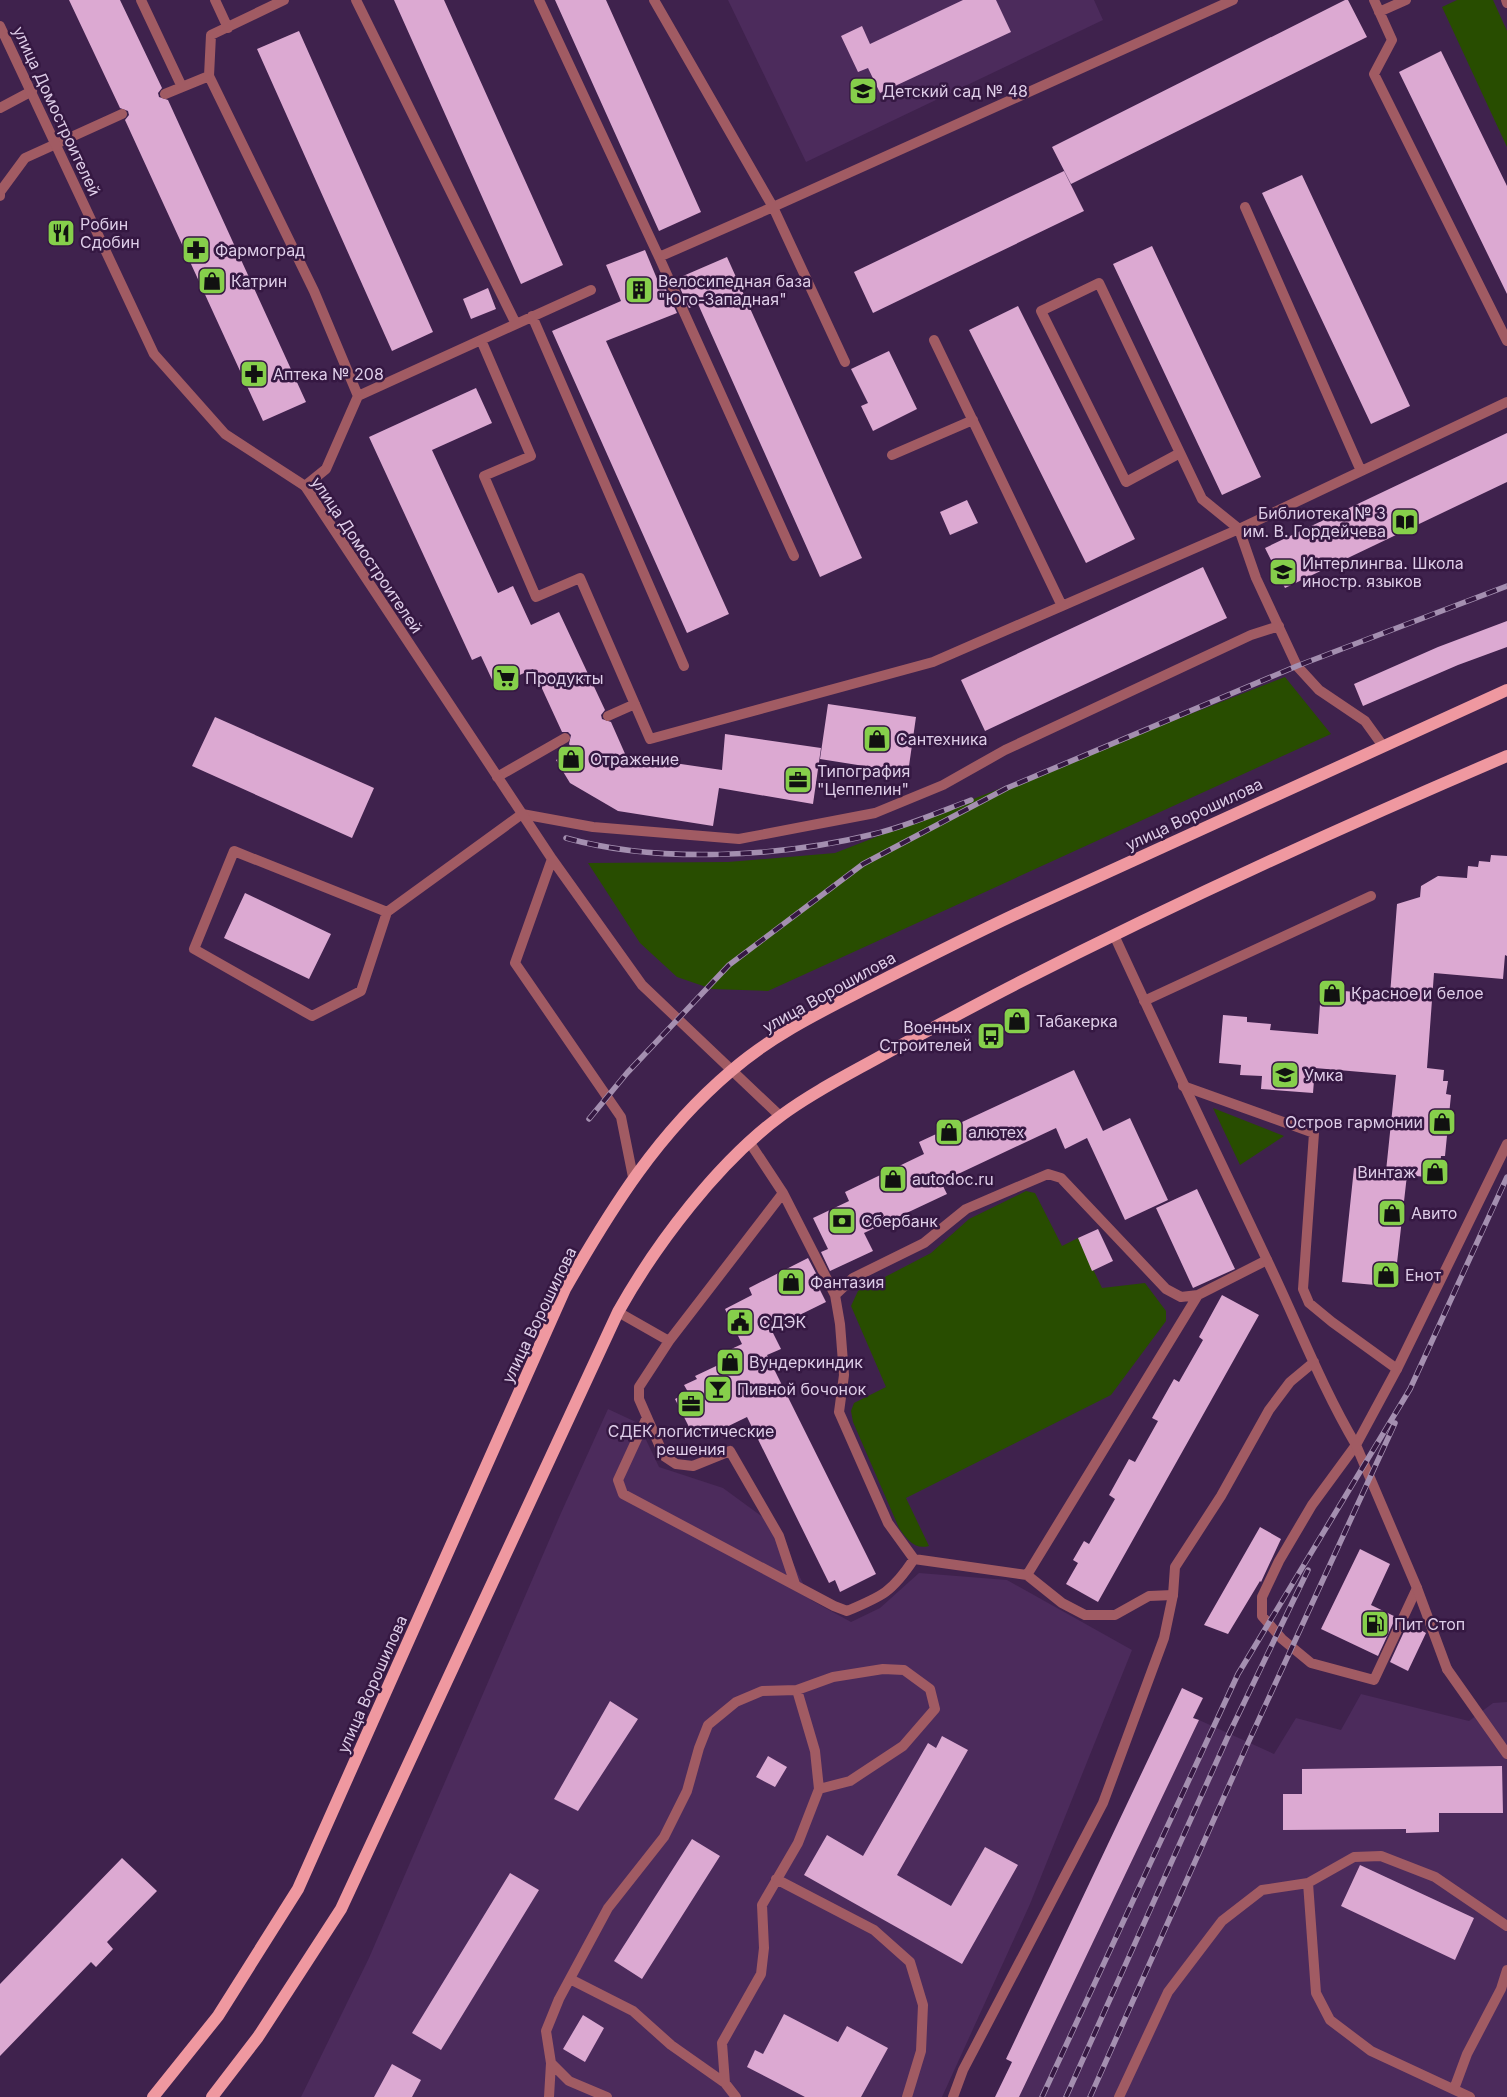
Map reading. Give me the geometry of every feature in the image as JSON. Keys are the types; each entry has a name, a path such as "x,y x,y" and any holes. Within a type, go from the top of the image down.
{"main road":[{"name":"улица Ворошилова","path":"153,2097 218,2016 298,1889 565,1289 608,1214 633,1177 676,1125 731,1071 775,1038 822,1011 948,946 1507,690"},
{"path":"212,2097 258,2038 341,1909 618,1312 639,1276 680,1220 725,1166 780,1116 815,1093 977,1004 1114,935 1409,798 1507,756"}],"street":[{"path":"141,0 182,87"},
{"path":"215,0 228,28"},
{"path":"284,0 211,36 209,76 314,291 358,396"},
{"path":"356,0 516,324"},
{"path":"538,0 659,257 794,556"},
{"path":"654,0 773,207 845,362"},
{"path":"659,257 1233,0"},
{"path":"1374,0 1392,40 1374,74 1507,341"},
{"path":"1379,12 1406,0"},
{"name":"улица Домостроителей","path":"0,26 154,354 225,434 305,486 552,859 642,985 780,1116"},
{"path":"165,94 209,76"},
{"path":"0,108 32,91"},
{"path":"0,196 0,192 25,158 122,114"},
{"path":"1245,207 1361,471"},
{"path":"1180,453 1126,482 1041,311 1100,283 1202,499 1239,529 1256,578 1297,666 1319,690 1365,721 1382,746"},
{"path":"305,486 326,469 358,396 591,290"},
{"path":"532,316 684,666"},
{"path":"481,340 531,456 484,476 536,597 580,578 650,739 933,662 1239,529 1507,402"},
{"path":"934,340 1062,606"},
{"path":"892,455 973,420"},
{"path":"387,912 234,851 194,949 312,1016 361,991 387,912 522,814 593,827 739,839 875,813 943,785 1005,750 1251,635 1279,626"},
{"path":"608,716 634,704"},
{"path":"497,777 565,738"},
{"path":"552,859 515,963 621,1117 633,1177"},
{"path":"1144,1001 1370,896"},
{"path":"1114,935 1183,1086 1267,1260 1330,1400 1356,1445 1416,1588 1447,1668 1507,1754"},
{"path":"1183,1086 1314,1134 1303,1289 1309,1303 1324,1316 1397,1369"},
{"path":"750,1143 783,1193 835,1295 840,1324 844,1376 839,1412 888,1523 914,1559 1027,1575 1062,1603 1085,1614 1115,1615 1150,1596 1173,1595"},
{"path":"1416,1588 1374,1680 1311,1663 1282,1639 1262,1616 1262,1597 1279,1561 1312,1504 1356,1445 1397,1369 1507,1144"},
{"path":"835,1295 853,1278 924,1243 966,1209 1048,1174 1062,1178 1166,1289 1181,1297 1198,1295 1267,1260"},
{"path":"783,1193 669,1341 639,1387 639,1399 664,1456 676,1464 693,1466 730,1451 779,1536 795,1584"},
{"path":"1027,1575 1198,1295"},
{"path":"618,1312 669,1341"},
{"path":"953,2097 963,2070 1103,1803 1164,1638 1173,1595 1174,1567 1221,1496 1269,1410 1290,1382 1314,1362"},
{"path":"647,1417 618,1480 623,1494 834,1606 847,1610 881,1597 901,1578 914,1559"},
{"path":"549,2097 551,2063 546,2031 570,1979 608,1908 664,1837 688,1791 699,1748 708,1725 736,1702 762,1691 797,1690 833,1677 883,1668 904,1670 930,1689 935,1710 903,1746 850,1781 820,1789"},
{"path":"725,2082 722,2043 761,1974 764,1948 762,1905 798,1843 820,1789 815,1751 797,1690"},
{"path":"1120,2097 1168,1992 1222,1921 1262,1890 1308,1883 1354,1856 1381,1856 1435,1877 1507,1926"},
{"path":"776,1879 874,1930 910,1962 922,2005 921,2051 907,2097"},
{"path":"1308,1883 1316,1993 1330,2020 1371,2050 1470,2097"},
{"path":"1454,2089 1467,2054 1501,1989 1507,1970"},
{"path":"570,1979 633,2011 671,2045 725,2082 736,2097"},
{"path":"551,2063 569,2081 607,2097"}],"shaded area":[{"name":"Детский сад № 48","path":"728,0 1094,0 1103,20 806,162"},
{"path":"608,1409 638,1423 659,1467 723,1488 775,1526 811,1600 851,1622 880,1608 919,1573 1007,1580 1132,1650 1030,1904 942,2097 301,2097 369,1958 561,1513"},
{"path":"1361,1694 1469,1721 1493,1703 1507,1702 1507,2097 1019,2097 1199,1720 1274,1754 1296,1718 1341,1730"}],"green space":[{"path":"1457,0 1493,0 1507,31 1507,147 1442,7"},
{"path":"1285,677 1331,734 768,991 712,989 677,977 640,943 588,863 728,862 835,853"},
{"path":"1213,1108 1284,1136 1240,1165"},
{"path":"1026,1191 1035,1193 1062,1246 1078,1238 1102,1288 1145,1283 1166,1311 1166,1321 1111,1395 906,1498 929,1546 915,1545 908,1540 899,1528 853,1422 851,1411 854,1403 886,1387 851,1306 858,1291 931,1253 969,1219"}],"building":[{"path":"69,0 120,0 162,88 158,93 159,97 168,100 306,402 263,421 125,120 129,115 128,111 120,108"},
{"path":"394,0 444,0 563,265 521,284"},
{"path":"555,0 606,0 701,212 659,231"},
{"path":"963,0 996,0 1011,32 880,93 868,68 858,72 841,36 862,26 870,44"},
{"path":"1348,0 1367,37 1071,184 1052,147"},
{"path":"299,31 433,332 392,351 257,49"},
{"path":"1441,51 1507,186 1507,294 1399,72"},
{"path":"1064,171 1084,211 873,313 854,272"},
{"path":"1302,175 1410,406 1371,424 1262,193"},
{"path":"1152,246 1261,477 1222,495 1113,264"},
{"path":"645,250 660,286 664,285 677,313 606,341 729,614 687,633 552,331 621,301 606,265"},
{"path":"727,257 862,558 820,577 698,304 689,308 676,279"},
{"path":"488,288 496,309 471,319 463,299"},
{"path":"1018,306 1135,539 1086,563 969,330"},
{"path":"889,351 917,409 873,431 861,406 868,403 851,369"},
{"path":"476,388 492,423 432,450 498,593 513,586 531,625 559,612 605,710 601,715 602,719 611,722 626,756 722,770 725,734 821,748 813,804 719,788 713,826 618,811 570,783 556,760 573,751 569,744 571,735 568,732 562,732 533,669 495,686 481,656 472,660 369,437"},
{"path":"1507,433 1507,482 1285,588 1265,548"},
{"path":"967,500 978,523 950,535 940,512"},
{"path":"1203,567 1227,618 985,731 961,680"},
{"path":"1507,621 1507,647 1458,665 1363,706 1354,684 1438,647"},
{"path":"828,704 916,717 908,773 820,759"},
{"path":"215,717 374,788 352,838 192,766"},
{"path":"1491,855 1507,856 1507,956 1505,955 1503,979 1434,973 1427,1068 1444,1070 1443,1081 1448,1081 1446,1094 1451,1095 1445,1156 1441,1156 1440,1167 1436,1167 1435,1178 1407,1175 1397,1263 1393,1263 1391,1275 1387,1274 1386,1286 1342,1282 1354,1168 1386,1171 1396,1075 1315,1068 1313,1093 1261,1089 1262,1076 1240,1075 1241,1065 1219,1063 1223,1015 1247,1017 1247,1022 1271,1024 1270,1030 1318,1034 1321,989 1390,995 1397,904 1420,897 1421,886 1438,876 1467,878 1468,866 1478,867 1479,861 1490,862"},
{"path":"245,893 331,934 309,979 224,938"},
{"path":"1074,1070 1103,1131 1130,1118 1168,1200 1125,1220 1087,1138 1065,1149 1056,1128 941,1182 947,1194 864,1233 873,1251 830,1271 821,1252 828,1249 813,1218 849,1201 845,1192 924,1154 919,1142"},
{"path":"1197,1189 1235,1269 1193,1288 1156,1208"},
{"path":"1098,1229 1113,1261 1092,1271 1078,1238"},
{"path":"808,1258 818,1277 814,1278 826,1302 771,1329 781,1349 767,1355 876,1574 840,1592 835,1580 829,1583 747,1417 708,1436 704,1430 693,1435 675,1399 688,1392 684,1385 697,1379 695,1376 731,1359 727,1351 742,1344 725,1309 752,1295 749,1288"},
{"path":"1222,1295 1259,1315 1098,1602 1066,1584 1078,1563 1073,1560 1084,1541 1089,1544 1115,1499 1109,1495 1129,1459 1135,1462 1158,1421 1152,1418 1174,1379 1179,1382 1203,1340 1199,1337"},
{"path":"1260,1527 1281,1539 1261,1582 1228,1634 1204,1625"},
{"path":"1360,1549 1390,1564 1371,1605 1396,1617 1378,1656 1321,1629"},
{"path":"1408,1623 1426,1633 1408,1671 1390,1662"},
{"path":"1182,1688 1203,1698 1193,1718 1199,1720 1019,2097 995,2097 1012,2062 1006,2059"},
{"path":"610,1701 638,1719 578,1811 554,1799"},
{"path":"942,1736 968,1750 897,1875 951,1906 985,1847 1018,1865 962,1964 804,1875 827,1835 863,1856 928,1743 936,1748"},
{"path":"768,1756 787,1767 775,1787 756,1777"},
{"path":"1502,1766 1503,1813 1439,1813 1439,1832 1406,1833 1406,1829 1283,1830 1283,1794 1302,1794 1302,1769"},
{"path":"692,1839 720,1856 642,1979 614,1961"},
{"path":"122,1858 157,1891 107,1942 113,1949 96,1967 91,1962 0,2056 0,1984"},
{"path":"1360,1865 1474,1918 1455,1960 1341,1906"},
{"path":"510,1873 539,1890 441,2050 412,2033"},
{"path":"784,2014 838,2042 847,2026 888,2048 861,2097 805,2097 747,2067 755,2050 763,2054"},
{"path":"583,2015 604,2028 585,2062 563,2049"},
{"path":"392,2064 421,2080 412,2097 374,2097"}],"railway":[{"path":"589,1119 627,1073 729,965 863,864 1007,788 1297,666 1507,586"},
{"path":"566,838 640,852 680,854 761,852 838,842 874,834 911,823 971,800"},
{"path":"1042,2097 1238,1674 1410,1389 1507,1177"},
{"path":"1090,2097 1248,1743 1395,1423"},
{"path":"1066,2097 1229,1734 1308,1570"}],"place":[{"name":"Детский сад № 48","path":"863,91"},
{"name":"Робин Сдобин","path":"61,233"},
{"name":"Фармоград","path":"196,250"},
{"name":"Катрин","path":"212,281"},
{"name":"Велосипедная база \"Юго-Западная\"","path":"639,290"},
{"name":"Аптека № 208","path":"254,374"},
{"name":"Библиотека № 3 им. В. Гордейчева","path":"1405,522"},
{"name":"Интерлингва. Школа иностр. языков","path":"1283,572"},
{"name":"Продукты","path":"506,678"},
{"name":"Сантехника","path":"877,739"},
{"name":"Отражение","path":"571,759"},
{"name":"Типография \"Цеппелин\"","path":"798,780"},
{"name":"Красное и белое","path":"1332,993"},
{"name":"Табакерка","path":"1017,1021"},
{"name":"Военных Строителей","path":"991,1036"},
{"name":"Умка","path":"1285,1075"},
{"name":"Остров гармонии","path":"1442,1122"},
{"name":"алютех","path":"949,1132"},
{"name":"Винтаж","path":"1435,1172"},
{"name":"autodoc.ru","path":"893,1179"},
{"name":"Авито","path":"1392,1213"},
{"name":"Сбербанк","path":"842,1221"},
{"name":"Енот","path":"1386,1275"},
{"name":"Фантазия","path":"791,1282"},
{"name":"СДЭК","path":"740,1322"},
{"name":"Вундеркиндик","path":"730,1362"},
{"name":"Пивной бочонок","path":"718,1389"},
{"name":"СДЕК логистические решения","path":"691,1404"},
{"name":"Пит Стоп","path":"1375,1624"}]}
